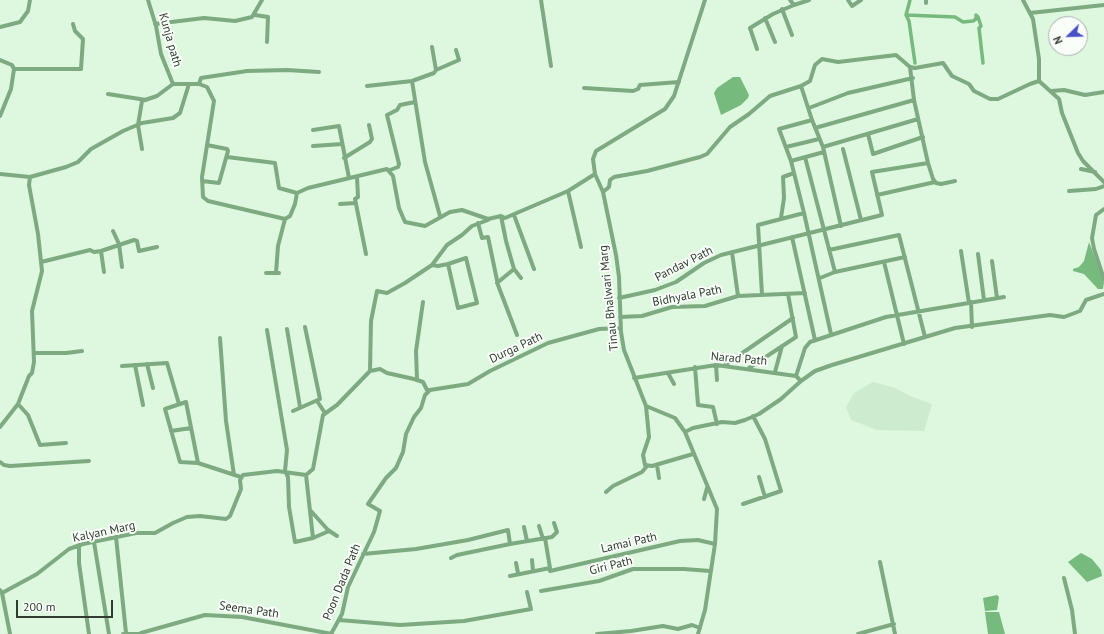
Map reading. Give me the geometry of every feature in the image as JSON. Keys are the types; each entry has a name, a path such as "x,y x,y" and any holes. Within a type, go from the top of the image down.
{"street":[{"path":"0,27 20,22 28,11 30,0"},
{"name":"Kunja path","path":"148,0 161,54 173,84"},
{"path":"255,15 262,0"},
{"path":"541,0 551,66"},
{"name":"Tinau Bhalwari Marg","path":"647,466 643,459 649,437 646,406 624,350 620,328 616,255 603,192 595,174 593,159 596,151 666,110 674,96 679,82 705,0"},
{"path":"790,0 794,5"},
{"path":"757,49 750,28 782,9 809,0"},
{"path":"848,0 852,6 861,0"},
{"path":"1023,0 1033,19 1040,60 1039,81"},
{"path":"1030,13 1104,5"},
{"path":"782,9 792,35"},
{"path":"155,24 204,18 235,20 255,15 268,17 267,42"},
{"path":"765,18 774,42"},
{"path":"14,69 81,70 83,38 75,31 72,24"},
{"path":"432,47 436,70"},
{"path":"367,86 412,81 432,74 436,70 459,60 456,50"},
{"path":"603,192 609,187 610,180 614,177 647,171 707,154 730,127 749,114 770,96 801,86 810,81 814,65 818,61 825,58 838,62 896,55 910,67 913,78 914,100 918,119 928,163 935,182"},
{"path":"0,60 12,65 14,69 11,89 0,116"},
{"path":"910,67 922,68 943,63 952,76 969,84 974,91 990,99 1002,97 1039,81"},
{"path":"199,84 201,78 248,71 287,70 319,72"},
{"path":"809,108 848,93 913,78"},
{"path":"412,81 425,162 440,216"},
{"path":"1039,81 1059,99 1062,113 1078,153 1083,161 1096,172 1104,182"},
{"path":"584,88 633,91 638,89 640,85 679,82"},
{"path":"142,149 138,125 142,102 157,96 173,84 199,84 207,87 214,101 202,181 203,197 208,201 285,219"},
{"path":"0,174 30,177 66,167 78,162 91,149 111,137 138,125 173,118 180,113 189,84"},
{"path":"801,86 823,150 842,226"},
{"path":"1051,91 1064,90 1085,95 1104,92"},
{"path":"108,94 146,100"},
{"path":"815,128 914,100"},
{"path":"227,157 275,163 279,188 297,192 375,171 390,170 398,167 399,164 387,115 397,110 401,104 415,102"},
{"path":"791,161 868,134 918,119"},
{"path":"812,120 780,128 791,161 809,233 831,334"},
{"path":"344,158 370,142 372,139 370,125"},
{"path":"313,130 338,126 349,178"},
{"path":"868,134 873,154 923,137"},
{"path":"786,147 819,139"},
{"path":"312,146 342,144"},
{"path":"202,181 219,183 227,157 226,149 207,145"},
{"path":"843,149 861,220"},
{"path":"805,156 835,272"},
{"path":"928,163 872,172 877,194 935,182 941,184 955,181"},
{"path":"1081,169 1096,172"},
{"path":"390,170 395,185 399,208 405,222 425,226 434,223 440,216 462,210 488,219"},
{"path":"781,218 784,198 783,177 794,173"},
{"path":"370,371 371,321 376,291 387,293 432,265 447,244 462,235 472,226 488,219 501,216 506,218 514,215 568,191 595,174"},
{"path":"357,176 358,198 355,199 366,254"},
{"path":"0,427 2,419 18,404 29,376 32,373 35,353 32,311 41,276 41,262 38,234 30,193 30,177"},
{"path":"1069,192 1096,189 1104,186"},
{"path":"568,191 581,247"},
{"path":"266,273 277,273 278,246 285,219 290,216 295,204 297,192"},
{"name":"Pandav Path","path":"619,298 655,290 676,282 704,263 732,252 882,215 877,194"},
{"path":"340,204 356,203"},
{"path":"1104,209 1096,215 1092,238 1104,279"},
{"path":"762,295 758,225 804,213"},
{"path":"514,215 534,269"},
{"path":"501,216 506,242 514,269 521,278"},
{"path":"478,223 482,238 488,237 497,283 517,335"},
{"path":"113,231 119,244 122,267"},
{"path":"829,250 899,235 925,337"},
{"path":"792,237 815,340"},
{"path":"41,262 90,250 94,252 101,251 119,244 136,240 140,252 158,247"},
{"path":"101,251 104,272"},
{"path":"961,251 970,302 972,326"},
{"path":"732,252 738,296"},
{"path":"978,254 984,300"},
{"path":"820,278 835,272 905,257"},
{"path":"432,265 438,266 448,264 466,258 477,303 458,308 448,264"},
{"path":"884,262 904,344"},
{"path":"992,262 997,298"},
{"path":"497,283 514,269"},
{"name":"Bidhyala Path","path":"620,317 642,316 672,307 705,306 738,296 805,293"},
{"path":"749,368 796,336 788,294"},
{"path":"685,432 693,428 716,424 735,423 754,416 781,399 815,371 955,328 1050,315 1064,317 1080,311 1086,300 1104,294"},
{"path":"801,381 796,376 805,348 807,344 815,340 898,315 1004,297"},
{"path":"417,379 416,351 423,302"},
{"path":"726,365 793,318"},
{"path":"293,411 320,399 305,327"},
{"name":"Durga Path","path":"430,390 468,384 490,371 548,343 599,329 620,328"},
{"path":"287,329 300,407"},
{"path":"267,330 287,450 285,471 288,477 289,507 295,542 313,538 330,531"},
{"path":"220,338 226,421 234,475"},
{"path":"775,372 782,346"},
{"path":"35,353 66,354 82,351"},
{"path":"122,366 166,363 179,404"},
{"path":"147,364 153,388"},
{"path":"135,365 143,405"},
{"path":"716,365 716,380"},
{"name":"Narad Path","path":"634,378 695,367 716,365 749,368 796,376"},
{"path":"695,367 698,405 713,407 716,424"},
{"path":"306,475 313,469 319,432 325,413 337,405 370,371 380,370 387,373 417,379 423,382 427,390 430,390"},
{"path":"668,373 674,384"},
{"name":"Poon Dada Path","path":"331,634 339,620 348,587 374,532 380,511 368,504 386,478 396,468 403,452 406,434 414,417 421,408 425,395 430,390"},
{"path":"317,400 325,413"},
{"path":"198,463 186,402 165,409 180,462 198,463 241,477 268,471 285,471 306,475"},
{"path":"18,404 28,415 40,445 66,443"},
{"path":"646,406 675,418 685,432 717,509 715,544 705,610 698,634"},
{"path":"743,504 779,493 782,488 754,416"},
{"path":"171,431 191,428"},
{"path":"606,492 613,486 642,472 647,466 693,454"},
{"path":"0,462 4,465 10,466 89,461"},
{"path":"657,464 659,478"},
{"path":"306,475 313,538"},
{"name":"Kalyan Marg","path":"1,591 37,574 58,557 79,545 136,532 155,533 187,517 200,516 226,519 230,516 241,489 241,477"},
{"path":"759,477 765,497"},
{"path":"704,499 708,488"},
{"path":"310,510 330,531 337,536"},
{"path":"451,558 457,555 555,536 557,532 554,523"},
{"path":"539,526 544,538 550,568"},
{"path":"524,527 527,541"},
{"path":"363,554 416,549 468,540 508,530 510,544"},
{"path":"116,537 125,634 141,634"},
{"name":"Lamai Path","path":"510,576 518,573 550,568 550,571 680,541 698,540 715,544"},
{"path":"94,542 109,634"},
{"path":"79,545 79,563 89,634"},
{"path":"532,560 533,571"},
{"path":"880,562 895,634"},
{"path":"516,563 518,573"},
{"name":"Giri Path","path":"541,591 599,581 633,569 684,569 710,571"},
{"path":"1064,578 1076,634"},
{"path":"1,591 1,601 10,634"},
{"path":"339,620 400,626 464,621 531,609 527,592"},
{"name":"Seema Path","path":"141,634 205,615 242,617 331,634"},
{"path":"858,634 894,624"},
{"path":"597,634 663,626 678,629 692,625 700,628"}],"shaded area":[{"path":"733,77 740,77 749,95 741,105 721,115 714,93 717,88"},
{"path":"1089,242 1104,282 1103,289 1098,289 1084,274 1073,271 1073,269 1079,267 1084,261"},
{"path":"873,382 895,388 910,396 932,404 924,431 877,430 851,420 846,407 854,393"},
{"path":"1081,553 1092,559 1101,570 1102,576 1087,582 1068,562"},
{"path":"997,595 999,597 997,610 985,611 983,598"},
{"path":"985,612 999,612 1005,634 988,634"}],"waterway":[{"path":"910,0 906,15 909,21 915,63"},
{"path":"906,15 955,17 963,22 973,21 976,19 976,15 981,26 979,28 983,63"}]}
